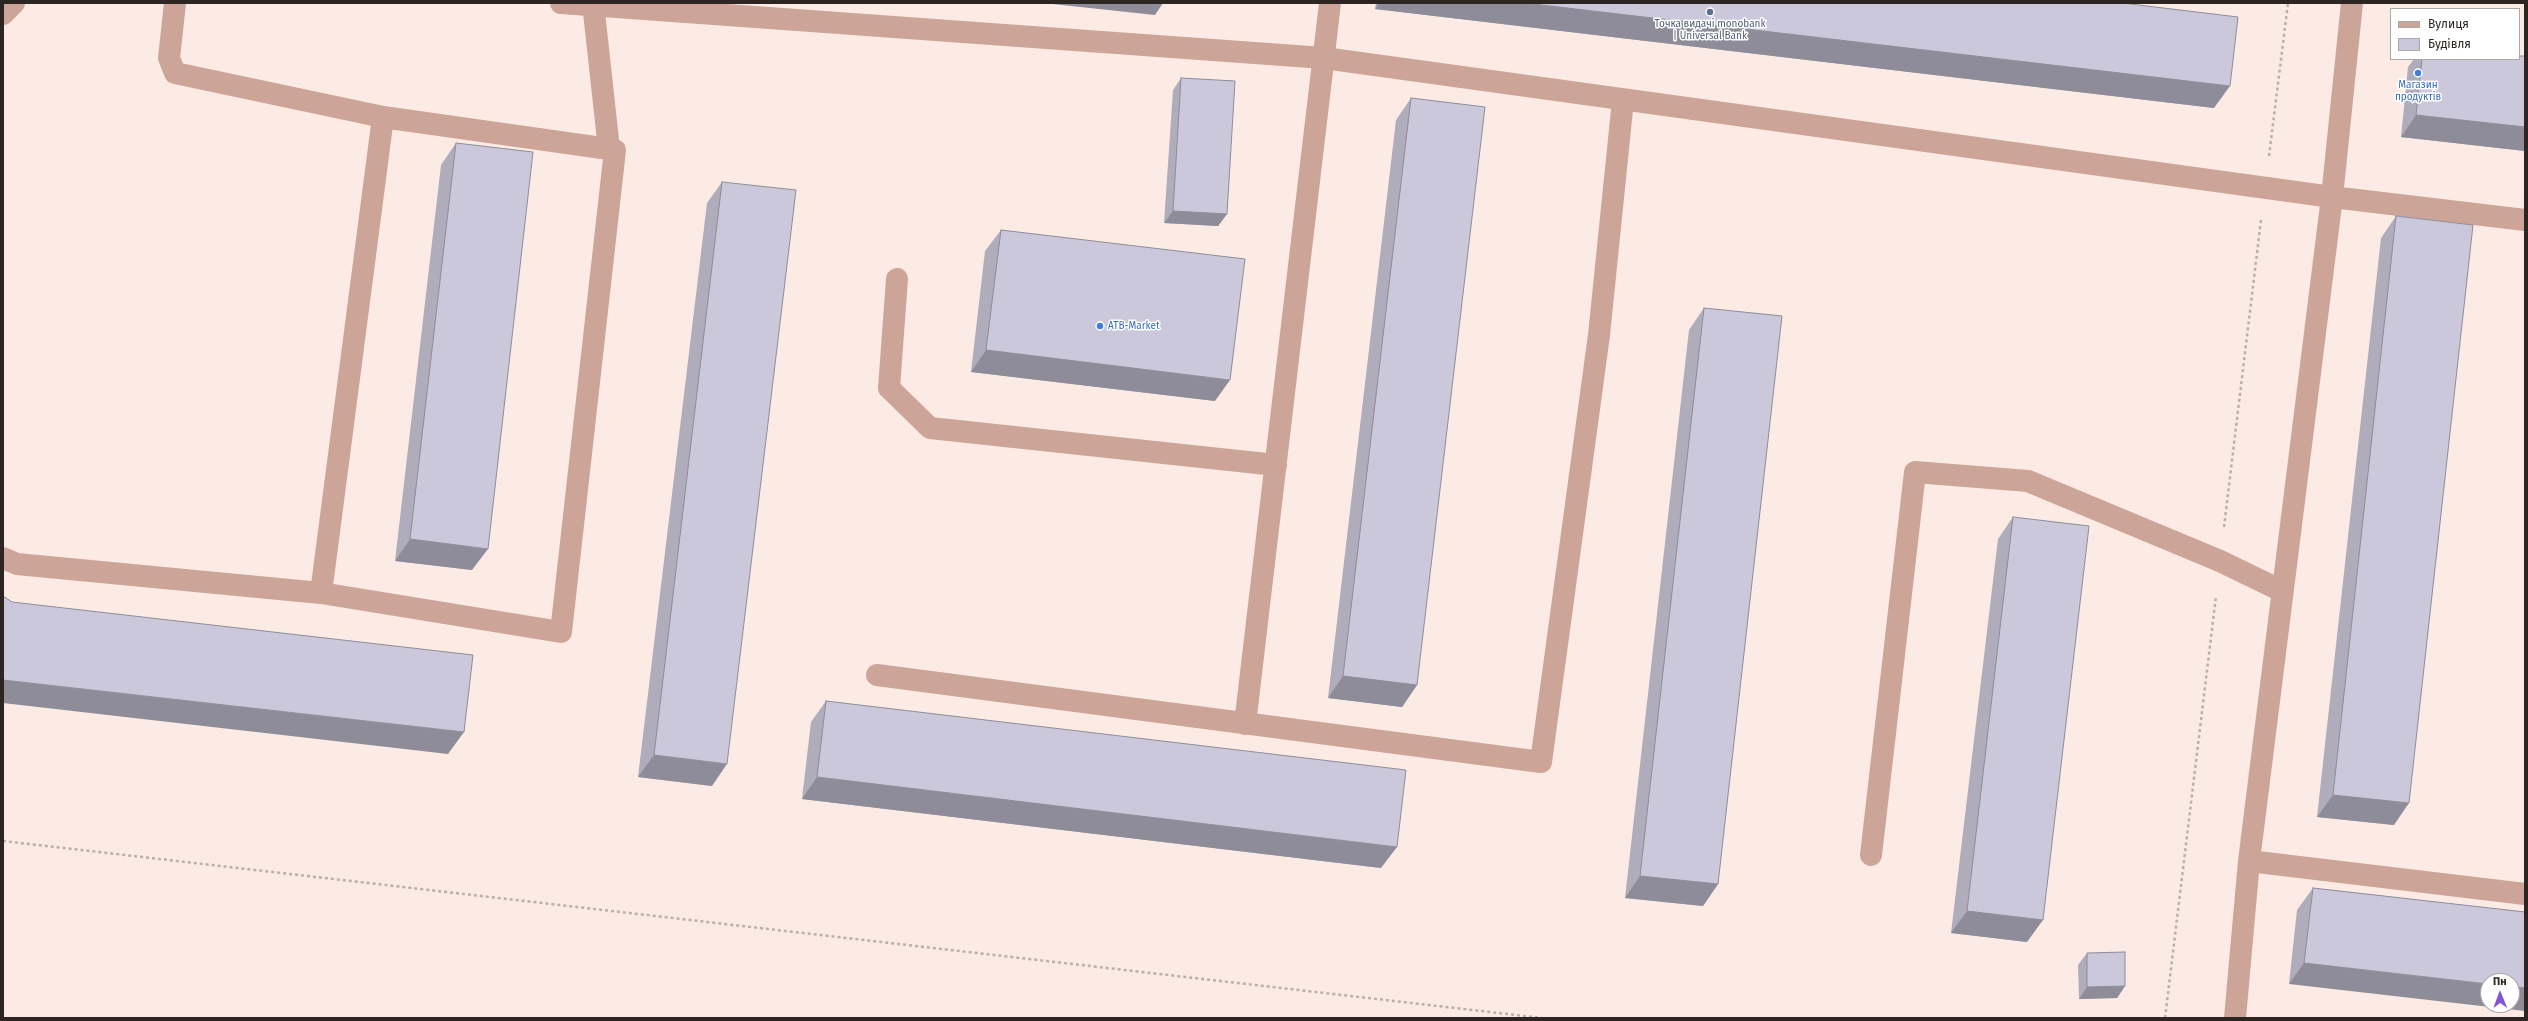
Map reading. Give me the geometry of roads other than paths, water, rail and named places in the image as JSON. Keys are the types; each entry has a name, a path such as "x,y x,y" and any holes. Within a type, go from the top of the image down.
{"street":[{"path":"3,14 14,3"},
{"path":"3,558 17,564 321,593 561,632 615,150 383,117 175,74 169,58 175,3"},
{"path":"561,3 1324,58 2265,188 2525,220"},
{"path":"1245,724 1330,3"},
{"path":"2234,1018 2249,861 2332,197 2352,3"},
{"path":"593,5 609,149"},
{"path":"877,675 1541,762 1599,335 1623,100"},
{"path":"321,593 383,117"},
{"path":"897,279 889,388 930,428 1276,465"},
{"path":"1871,854 1915,472 2028,481 2220,561 2282,591"},
{"path":"2249,861 2525,894"}],"place":[{"name":"Точка видачі monobank | Universal Bank","path":"1710,12"},
{"name":"Магазин продуктів","path":"2418,73"},
{"name":"ATB-Market","path":"1100,326"}]}
